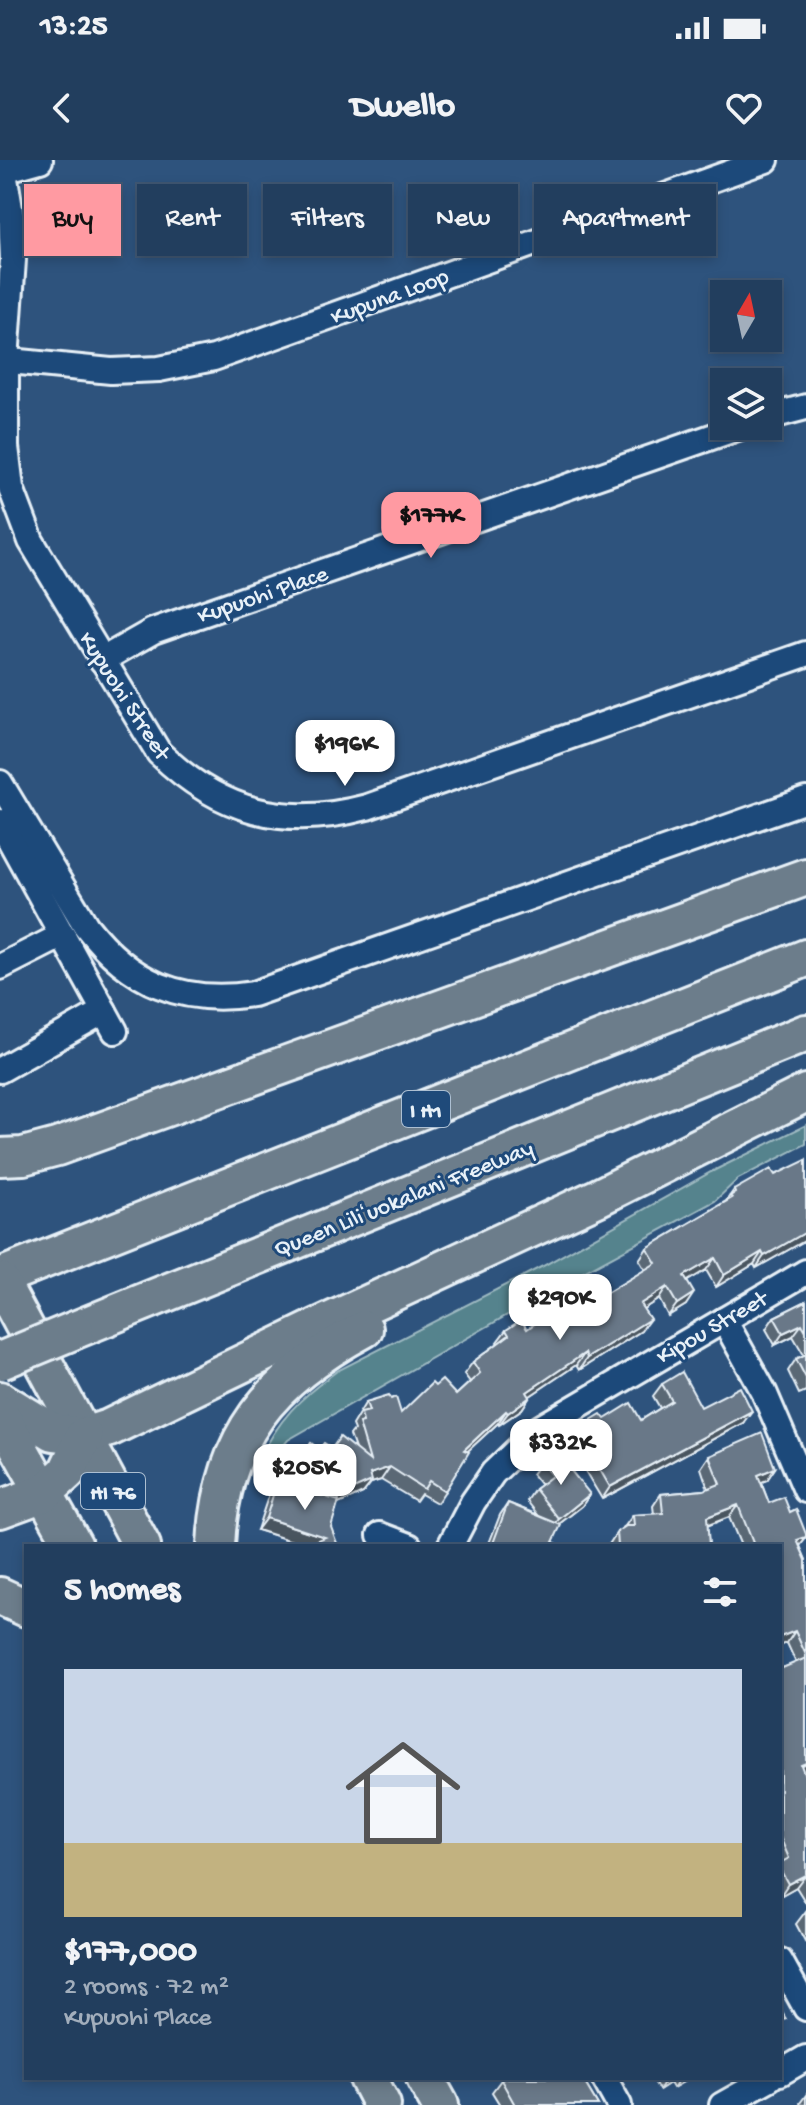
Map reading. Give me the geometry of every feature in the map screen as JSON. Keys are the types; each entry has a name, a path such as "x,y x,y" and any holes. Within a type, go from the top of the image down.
{"highway":[{"path":"0,1157 23,1156 57,1147 806,877"},
{"name":"I H1","path":"0,1279 806,958"},
{"name":"Queen Liliʻuokalani Freeway","path":"0,1361 806,1033"},
{"path":"0,1400 53,1432 84,1436 109,1428 597,1198 806,1093"},
{"path":"216,1544 221,1496 232,1460 249,1427 287,1380 323,1352 493,1260 597,1198"},
{"name":"HI 76","path":"0,1279 141,1544"},
{"name":"HI 76","path":"0,1414 73,1544"},
{"path":"0,1509 44,1493 67,1472 84,1436"},
{"path":"0,1596 24,1607"},
{"path":"369,2080 382,2105"},
{"path":"426,2080 440,2105"}],"street":[{"path":"2,167 40,160"},
{"name":"Kupuna Loop","path":"3,360 111,371 159,369 214,358 766,160"},
{"name":"Kupuohi Street","path":"2,167 11,215 13,260 3,360 5,490 31,541 159,753 179,773 215,796 255,811 283,816 340,815 806,654"},
{"name":"Kupuohi Place","path":"102,660 153,631 710,437"},
{"path":"0,783 86,926 101,945 137,976 182,994 205,997 253,994 806,800"},
{"path":"0,822 110,1021 0,1070"},
{"path":"0,967 63,935"},
{"name":"Kipou Street","path":"451,1544 473,1502 493,1473 540,1428 806,1272"},
{"path":"724,1320 764,1392 806,1490"},
{"path":"380,1535 404,1544"},
{"path":"782,1965 806,2008"},
{"path":"782,2072 806,2058"},
{"path":"605,2080 619,2105"},
{"path":"722,2105 766,2080"}],"green space":[{"path":"806,1125 806,1144 738,1179 715,1201 576,1276 288,1440 269,1463 259,1461 291,1410 337,1371 543,1266 711,1172"}],"building":[{"path":"806,1160 806,1232 764,1256 762,1252 724,1275 715,1258 684,1276 694,1293 677,1304 667,1287 640,1304 650,1319 587,1358 585,1353 527,1392 530,1397 508,1413 506,1411 464,1450 469,1452 445,1491 429,1481 424,1489 390,1467 370,1474 372,1481 342,1494 298,1460 311,1443 319,1449 324,1443 332,1448 340,1437 370,1461 359,1423 363,1422 361,1413 369,1411 366,1402 389,1395 391,1399 396,1397 401,1413 432,1383 435,1386 442,1380 456,1395 480,1373 473,1362 509,1335 506,1330 521,1320 527,1329 593,1289 598,1298 656,1263 647,1248 732,1198 730,1196 735,1193 734,1190 771,1169 775,1175"},
{"path":"806,1301 806,1331 802,1324 783,1333 774,1317"},
{"path":"806,1354 806,1378 796,1359"},
{"path":"682,1372 701,1407 740,1387 752,1411 610,1487 576,1429 601,1414 605,1419 631,1403 641,1420 672,1401 662,1384"},
{"path":"762,1433 775,1468 758,1475 769,1503 784,1497 790,1512 796,1509 806,1534 806,1537 797,1540 806,1560 806,1655 795,1631 782,1636 782,1544 751,1544 753,1543 738,1505 707,1517 709,1544 618,1544 617,1532 626,1526 634,1526 633,1515 663,1513 661,1494 704,1490 720,1484 709,1456"},
{"path":"555,1451 590,1494 559,1519 535,1489 552,1476 541,1462"},
{"path":"277,1482 339,1501 331,1527 337,1544 308,1544 325,1537 266,1518"},
{"path":"508,1503 561,1525 553,1542 558,1544 493,1544"},
{"path":"806,1658 806,1763 801,1765 806,1778 806,1877 788,1884 782,1873 782,1862 789,1858 782,1842 782,1668"},
{"path":"501,2080 583,2080 598,2105 515,2105"}]}
